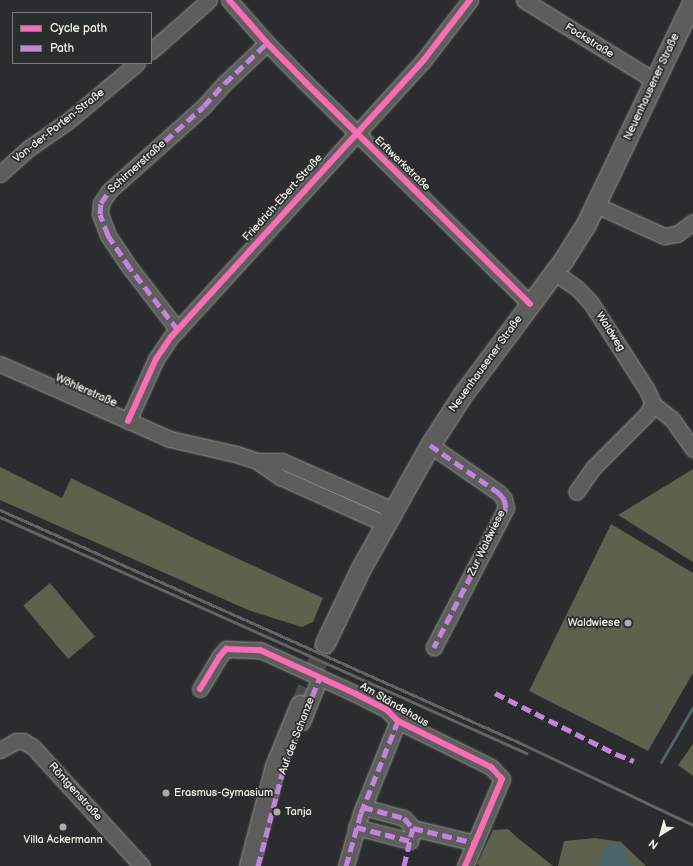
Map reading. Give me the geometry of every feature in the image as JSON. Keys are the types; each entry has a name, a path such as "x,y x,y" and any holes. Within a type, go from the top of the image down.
{"main road":[{"name":"Neuenhausener Straße","path":"325,643 348,594 389,517 430,445 463,394 554,272 578,237 596,205 693,1"},
{"name":"Auf der Schanze","path":"249,866 275,766 300,705"}],"street":[{"path":"152,50 209,0"},
{"name":"Erftwerkstraße","path":"229,0 267,43 356,133 530,304"},
{"name":"Friedrich-Ebert-Straße","path":"128,421 159,354 178,330 423,61 470,0"},
{"name":"Fockstraße","path":"524,0 655,81"},
{"name":"Schirnerstraße","path":"178,330 112,241 102,222 100,214 101,203 109,191 204,106 225,83 267,43"},
{"name":"Von-der-Porten-Straße","path":"0,174 29,148 68,121 136,64"},
{"path":"596,205 664,236 677,234 693,222"},
{"name":"Waldweg","path":"554,272 578,289 591,303 647,390 652,403 672,419 693,449"},
{"name":"Wöhlerstraße","path":"0,364 180,443 236,454 257,461 274,474 389,517"},
{"path":"576,492 593,468 646,414 652,403"},
{"name":"Zur Waldwiese","path":"430,445 499,493 504,499 506,508 434,647"},
{"name":"Am Ständehaus","path":"200,689 219,657 226,649 236,648 260,650 320,677 387,710 398,721 484,763 502,779 465,866"},
{"name":"Auf der Schanze","path":"258,866 283,769 320,677"},
{"path":"346,866 363,807 398,721"},
{"name":"Röntgenstraße","path":"0,750 16,741 23,741 33,746 142,866"},
{"path":"363,807 404,818 413,828 475,843"},
{"path":"356,827 410,841 413,828"}],"green space":[{"path":"0,467 62,498 71,478 204,543 323,598 313,622 302,627 248,610 0,500"},
{"path":"693,469 693,562 618,515"},
{"name":"Waldwiese","path":"611,524 693,573 693,673 648,751 529,691"},
{"path":"50,583 95,637 68,659 23,605"},
{"path":"693,744 693,776 678,765"},
{"path":"508,829 553,866 480,866 477,864 493,830"},
{"path":"595,838 621,842 646,866 558,866 564,841"}],"water":[{"path":"615,842 624,850 627,860 633,866 598,866 604,848 609,843"}],"waterway":[{"path":"661,762 693,707"}],"tunnel":[{"path":"300,705 325,643"}],"railway":[{"path":"0,510 518,742 693,825"},
{"path":"0,517 526,753"}],"marked path":[{"path":"178,330 130,268 108,235 100,214 101,203 109,191 204,106 225,83 267,43"},
{"path":"430,445 499,493 504,499 506,508 434,647"},
{"path":"258,866 284,766 320,677"},
{"path":"495,693 616,754 634,761"},
{"path":"346,866 361,813 398,721"},
{"path":"363,807 404,818 413,828"},
{"path":"356,827 410,841"},
{"path":"404,866 413,828 475,843"}],"cycle path":[{"path":"229,0 267,43 305,82 530,304"},
{"path":"128,421 156,359 171,337 423,61 470,0"},
{"path":"200,689 219,657 226,649 260,650 356,694 387,710 398,721 491,767 502,779 465,866"}],"place":[{"name":"Waldwiese","path":"628,623"},
{"name":"Erasmus-Gymasium","path":"166,793"},
{"name":"Tanja","path":"277,812"},
{"name":"Villa Ackermann","path":"63,827"}]}
